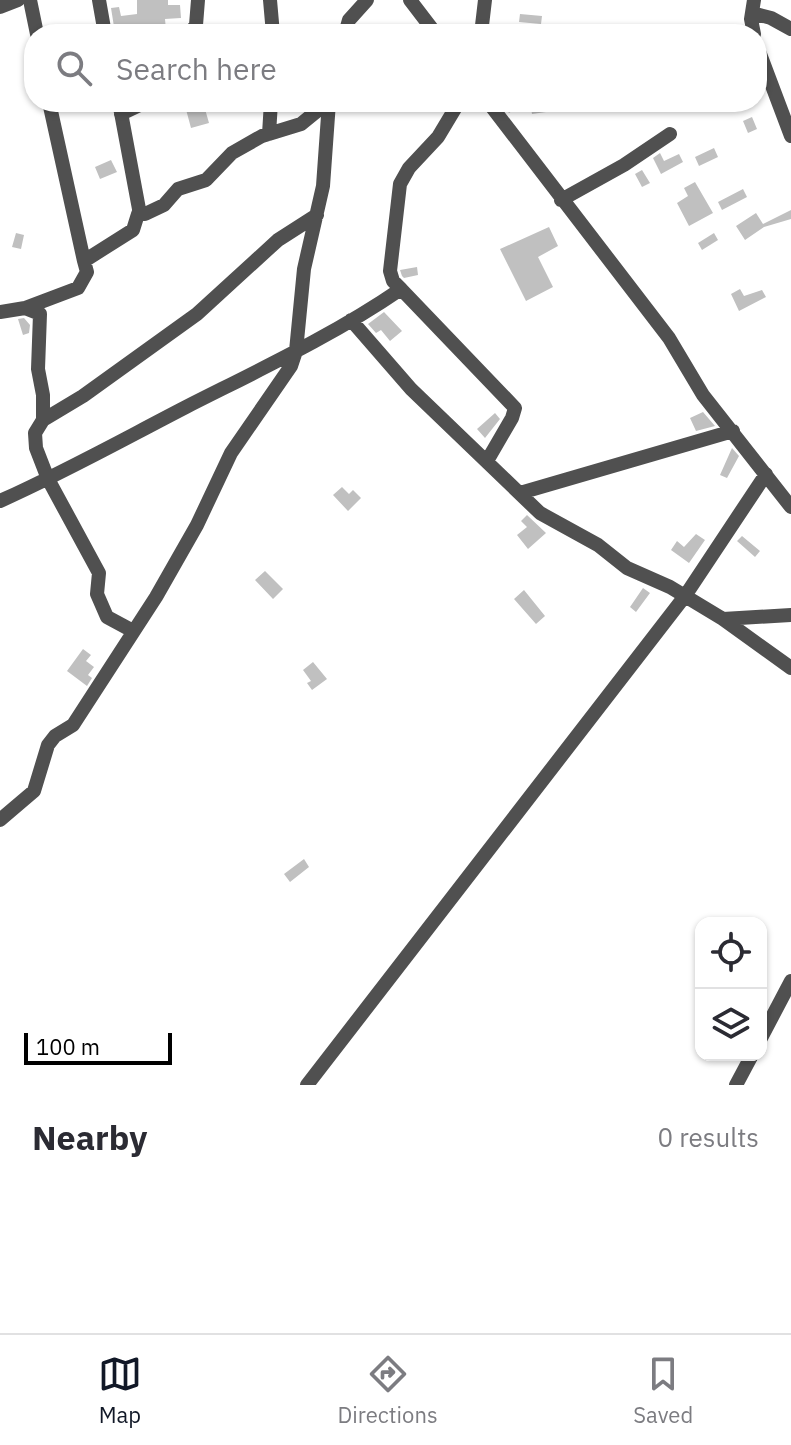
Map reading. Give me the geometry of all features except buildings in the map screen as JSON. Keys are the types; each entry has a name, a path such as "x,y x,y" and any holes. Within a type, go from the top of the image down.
{"street":[{"path":"0,7 18,0"},
{"path":"30,0 35,24"},
{"path":"99,0 103,24"},
{"path":"196,24 198,0"},
{"path":"270,0 272,24"},
{"path":"348,24 367,0"},
{"path":"410,0 428,24"},
{"path":"482,24 485,0"},
{"path":"753,6 791,29"},
{"path":"767,72 791,136"},
{"path":"0,312 25,308 78,288 87,272 51,112"},
{"path":"121,112 142,213"},
{"path":"269,134 270,112"},
{"path":"84,261 133,230 138,214 164,205 178,189 206,180 232,153 269,134 301,124 316,112"},
{"path":"0,820 34,791 48,745 55,736 73,725 197,525 231,453 291,366 296,351 304,269 323,186 328,112"},
{"path":"453,112 438,137 409,168 400,184 390,271 393,281 515,408 487,461"},
{"path":"495,112 669,338 703,395 791,507"},
{"path":"561,200 624,165 670,134"},
{"path":"133,631 107,617 97,594 99,573 48,479 36,448 35,433 43,420 83,396 197,314 278,240 317,215"},
{"path":"0,501 296,351 381,304 401,289"},
{"path":"25,308 40,314 38,369 43,395 43,420"},
{"path":"351,320 411,389 540,513 598,545 627,568 685,596 723,619 791,668"},
{"path":"520,493 733,431"},
{"path":"307,1085 685,596 766,474"},
{"path":"723,619 791,615"},
{"path":"767,1027 791,981"},
{"path":"736,1085 749,1061"}]}
